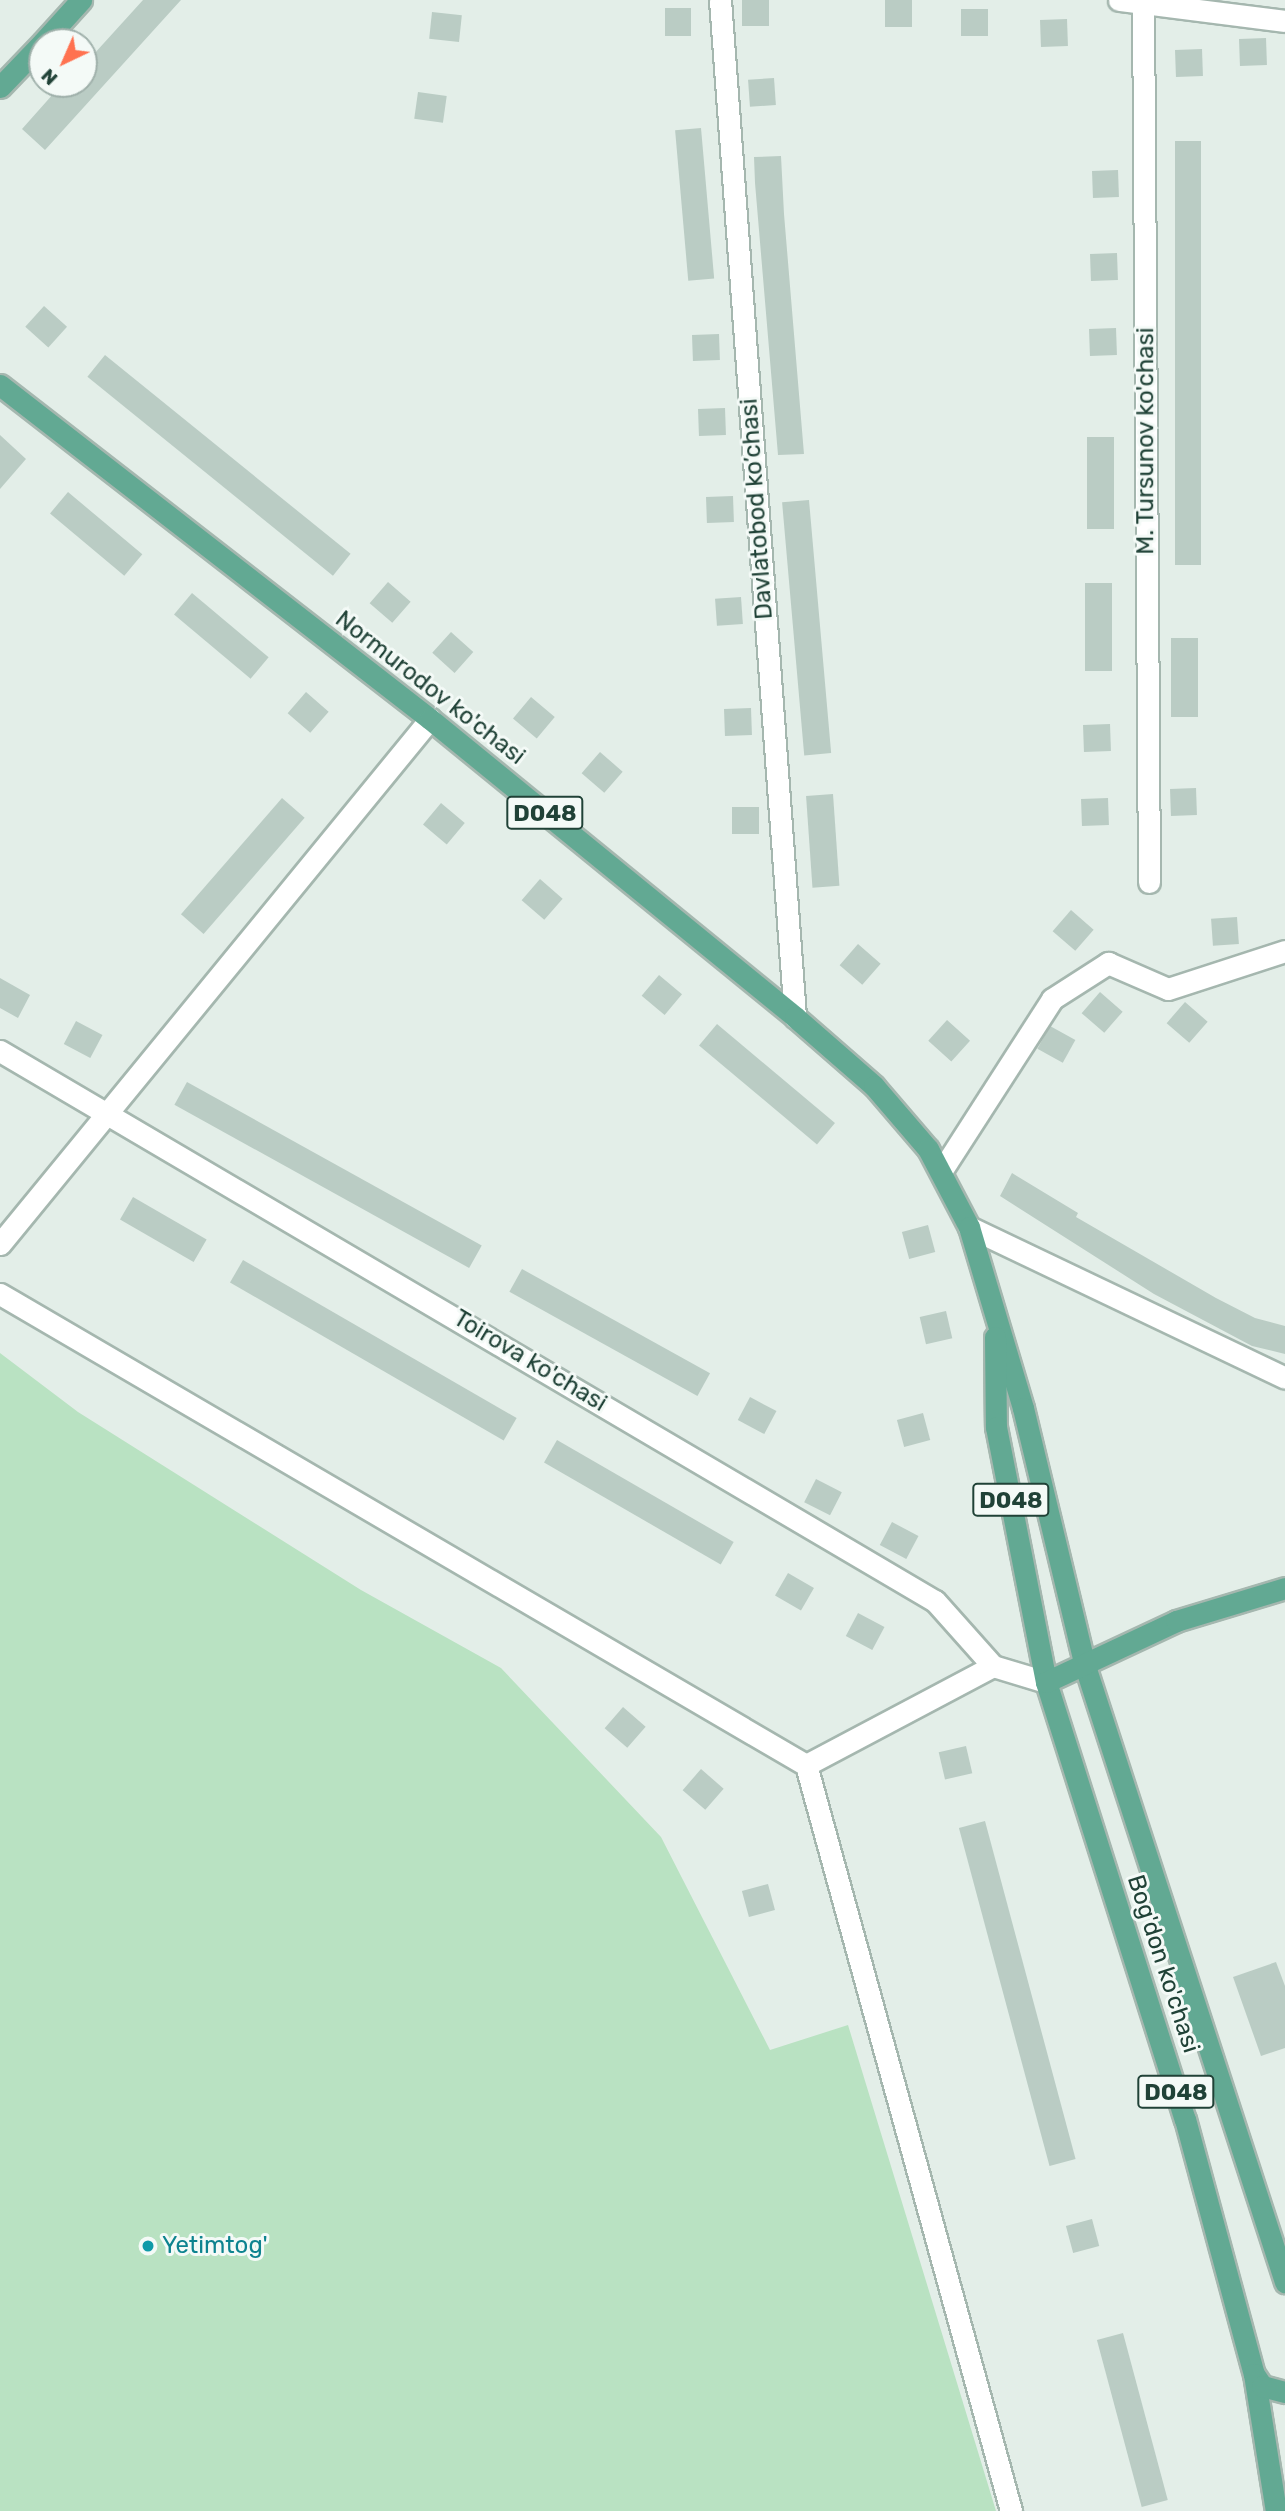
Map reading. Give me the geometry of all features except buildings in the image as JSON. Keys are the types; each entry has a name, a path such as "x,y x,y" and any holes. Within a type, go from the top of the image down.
{"main road":[{"path":"56,28 81,0"},
{"path":"0,87 28,58"},
{"name":"Normurodov ko'chasi","path":"0,385 430,719 795,1017 893,1105 942,1170 969,1227 1023,1408 1085,1666"},
{"name":"Normurodov ko'chasi","path":"996,1317 996,1427 1046,1682"},
{"path":"1046,1682 1176,1621 1285,1588"},
{"name":"Bog'don ko'chasi","path":"1085,1666 1285,2282"},
{"name":"Bog'don ko'chasi","path":"1046,1682 1185,2119 1254,2374 1276,2511"},
{"path":"1254,2374 1262,2386 1285,2392"}],"street":[{"name":"Davlatobod ko’chasi","path":"720,0 795,1017"},
{"path":"1119,0 1285,20"},
{"name":"M. Tursunov ko'chasi","path":"1143,1 1149,882"},
{"path":"0,1244 105,1110 430,719"},
{"path":"942,1170 1052,999 1108,963 1168,989 1285,951"},
{"name":"Toirova ko'chasi","path":"0,1051 105,1110 935,1601 993,1666"},
{"path":"969,1227 1285,1378"},
{"path":"0,1294 806,1765 1012,2511"},
{"path":"806,1765 993,1666 1046,1682"}],"green space":[{"path":"0,1353 78,1412 361,1590 501,1668 661,1837 770,2050 848,2025 996,2511 0,2511"}],"place":[{"name":"Yetimtog'","path":"148,2246"}]}
